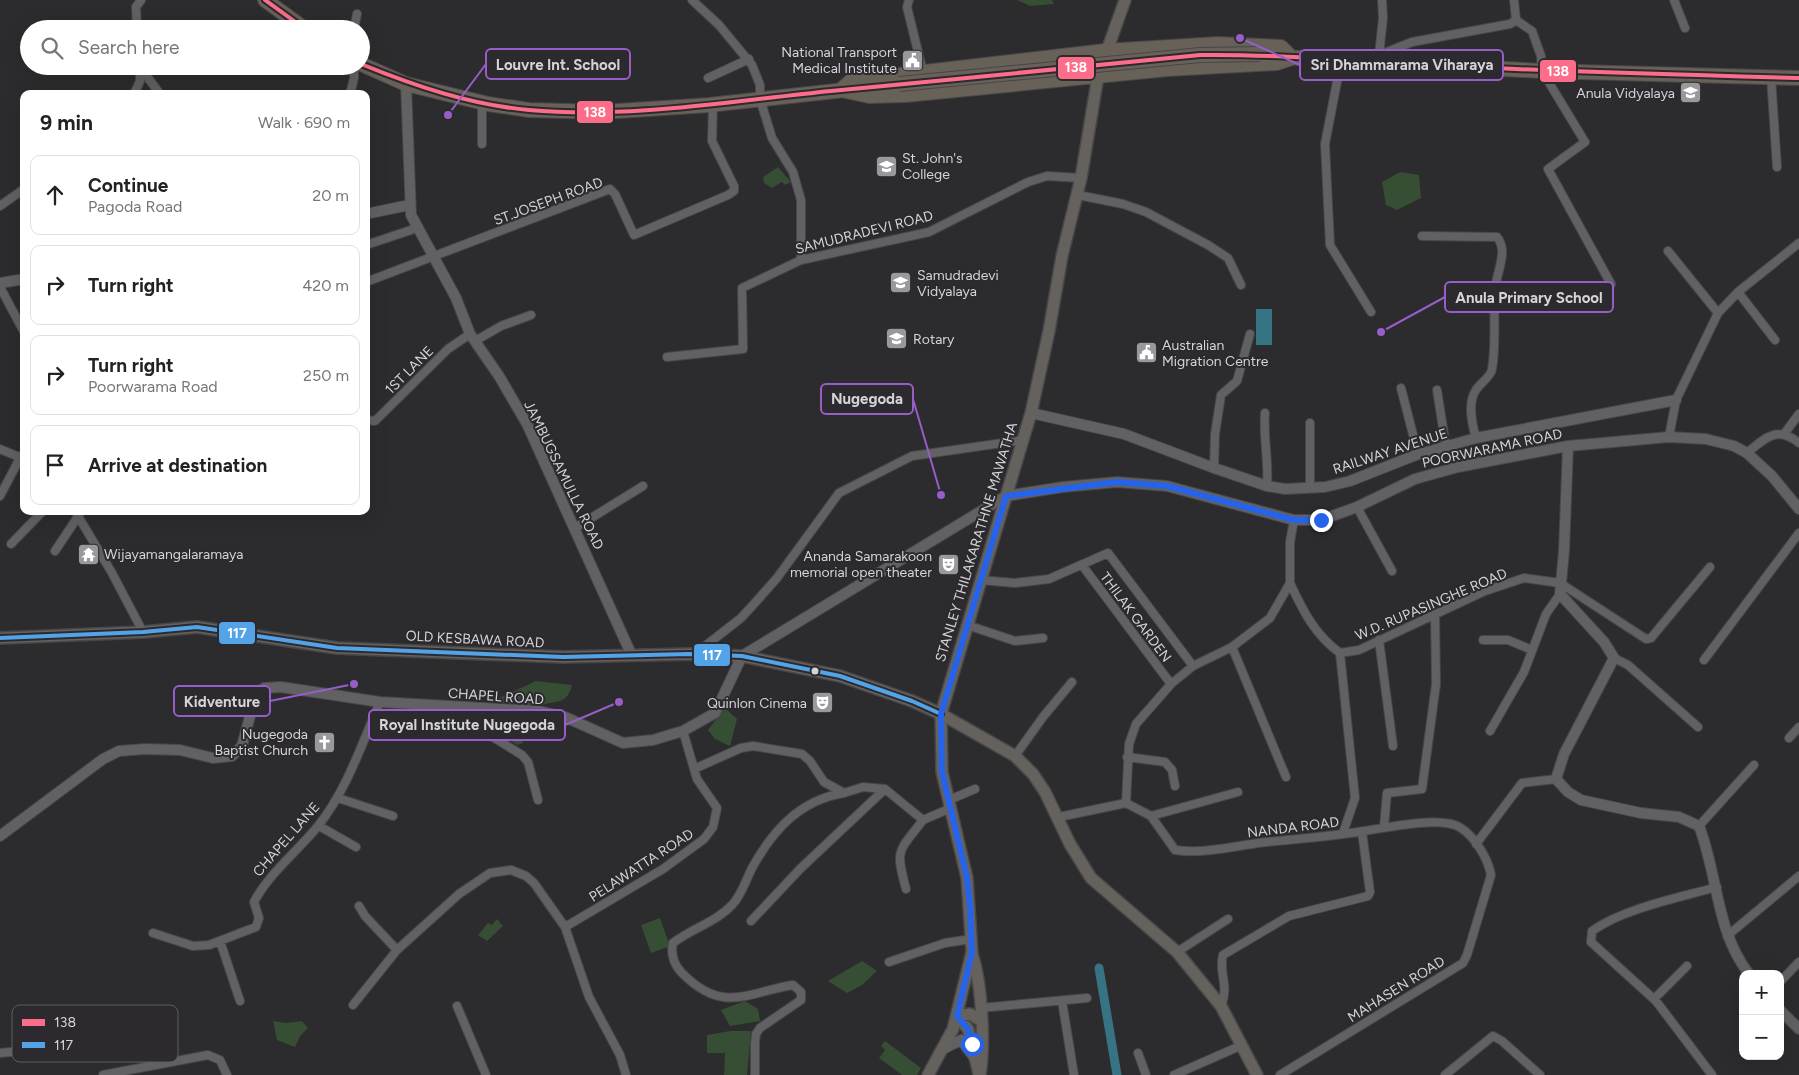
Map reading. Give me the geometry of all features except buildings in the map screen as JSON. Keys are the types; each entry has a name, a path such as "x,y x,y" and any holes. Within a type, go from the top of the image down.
{"highway":[{"path":"264,0 292,20"},
{"path":"841,90 851,81 1055,58 1107,47 1166,47 1218,44 1281,47 1292,58"},
{"path":"1166,47 1168,69"},
{"path":"370,68 406,84 482,102 529,110 603,112 713,105 899,84 1200,56 1260,54 1341,61 1542,71 1799,78"},
{"path":"1055,58 1059,81"},
{"path":"841,90 869,96 894,96 1168,69 1277,63 1292,58"}],"main road":[{"name":"STANLEY THILAKARATHNE MAWATHA","path":"928,1075 943,1049 957,1016 972,952 967,878 942,772 941,714 966,625 1031,413 1049,331 1062,256 1078,195 1098,76 1125,0"},
{"name":"OLD KESBAWA ROAD","path":"0,638 142,632 197,627 337,648 563,657 694,654 742,656 840,676 912,701 941,714 1015,756 1033,774 1046,792 1070,844 1091,878 1176,952 1221,1006 1240,1046 1258,1075"},
{"path":"972,952 976,963 983,1058 980,1075"},
{"path":"957,1016 980,1014"},
{"path":"957,1016 968,1029 980,1075"}],"street":[{"path":"137,20 136,7 142,0"},
{"path":"692,0 719,25 749,59 760,85 760,99 772,138 793,172 801,200 801,260"},
{"path":"909,0 907,7 924,72"},
{"path":"1379,55 1383,18 1382,0"},
{"path":"1514,0 1516,20 1532,31 1541,56 1542,71 1584,142 1548,169 1611,284"},
{"path":"1674,0 1686,28"},
{"path":"356,20 357,14"},
{"path":"1364,62 1412,42 1496,28 1516,20"},
{"path":"708,78 749,59"},
{"path":"1341,61 1325,144 1330,245 1371,312"},
{"path":"136,90 140,81 140,75"},
{"path":"146,75 157,90"},
{"path":"351,90 354,75"},
{"path":"1771,78 1777,167"},
{"name":"JAMBUGSAMULLA ROAD","path":"406,84 409,205 417,228 456,298 472,338 527,424 632,656"},
{"path":"482,102 482,144"},
{"name":"ST.JOSEPH ROAD","path":"370,280 610,189 615,194 634,235 713,203 734,191 734,186 712,141 713,105"},
{"name":"SAMUDRADEVI ROAD","path":"667,357 743,349 740,291 744,286 801,260 928,232 1028,182 1047,176 1081,178"},
{"path":"0,206 20,193"},
{"path":"1078,195 1123,204 1146,212 1208,245 1228,258 1241,285"},
{"path":"370,213 409,205"},
{"path":"370,245 417,228"},
{"path":"1422,236 1497,237 1501,242 1502,252 1496,286 1492,371 1475,391 1471,407 1472,423 1476,438"},
{"path":"1669,436 1676,400 1718,313 1738,292 1799,243"},
{"path":"1668,251 1718,313"},
{"path":"0,283 20,280"},
{"path":"0,287 20,324"},
{"path":"1738,292 1775,340"},
{"path":"472,338 531,315"},
{"path":"1214,468 1215,434 1222,395 1238,381 1250,334"},
{"name":"1ST LANE","path":"370,420 375,421 448,349 472,338"},
{"path":"1400,388 1418,454"},
{"path":"1437,390 1446,446"},
{"name":"RAILWAY AVENUE","path":"1031,413 1124,434 1214,468 1267,486 1285,489 1310,488 1350,481 1418,454 1476,438 1676,400"},
{"path":"1265,413 1267,486"},
{"path":"1799,414 1784,434 1765,438 1747,453 1772,476 1799,509"},
{"path":"1310,423 1310,488"},
{"path":"1784,434 1799,444"},
{"name":"POORWARAMA ROAD","path":"1006,496 1117,482 1167,486 1294,520 1321,520 1357,507 1415,479 1458,467 1568,446 1669,436 1706,439 1734,446 1747,453"},
{"path":"694,654 741,618 753,606 777,578 839,493 912,456 1023,440"},
{"path":"1490,731 1524,672 1546,614 1560,594 1564,551 1568,446"},
{"path":"0,448 20,456"},
{"path":"0,496 20,461"},
{"path":"575,528 643,486"},
{"path":"742,656 1006,496"},
{"path":"1357,507 1392,571"},
{"path":"11,544 39,515"},
{"path":"55,551 76,515"},
{"path":"78,515 142,632"},
{"path":"1294,520 1290,542 1290,583 1308,621 1326,644 1340,653 1355,798 1343,833"},
{"path":"1704,660 1799,532"},
{"path":"980,580 1015,583 1049,579 1082,565 1097,556 1108,553 1193,666"},
{"name":"THILAK GARDEN","path":"1082,565 1170,684"},
{"path":"1560,583 1646,639 1651,638 1710,567"},
{"name":"W.D. RUPASINGHE ROAD","path":"1340,653 1359,650 1485,591 1524,578 1560,583"},
{"path":"1058,817 1126,803 1128,744 1136,724 1170,684 1193,666 1232,647 1270,618 1290,583"},
{"path":"1560,594 1604,642 1614,658 1628,665 1698,727"},
{"path":"1384,827 1388,793 1422,789 1436,684 1435,613"},
{"path":"966,625 1015,641 1043,638"},
{"path":"1379,640 1393,746"},
{"path":"1483,640 1508,640 1532,650"},
{"path":"1232,647 1286,777"},
{"name":"CHAPEL ROAD","path":"380,702 538,711 565,717 624,744 653,740 682,731 715,713 742,656"},
{"path":"1556,779 1564,754 1614,658"},
{"path":"1015,756 1043,717 1072,682"},
{"path":"0,836 97,764 119,750 180,750 213,758 232,756 242,746 253,705 264,688 281,687 380,702"},
{"name":"CHAPEL LANE","path":"153,933 192,946 209,945 256,927 259,918 254,902 262,886 319,826 338,798 380,702"},
{"path":"427,705 462,718 522,755 528,762 538,800"},
{"path":"1789,738 1799,727"},
{"name":"PELAWATTA ROAD","path":"565,927 663,868 704,839 714,827 717,808 697,779 682,731"},
{"path":"694,769 741,748 753,746 802,754 810,761 824,782 844,793"},
{"path":"1128,757 1155,759 1165,762 1172,770 1175,786"},
{"path":"1700,826 1754,765"},
{"path":"1556,779 1568,792 1580,800 1641,813 1679,817 1700,826 1707,846 1727,936 1747,970"},
{"path":"1476,844 1522,783 1556,779"},
{"path":"755,1075 756,1034 760,1028 801,1000 801,992 794,985 742,998 714,995 698,988 682,973 673,958 673,943 724,912 733,904 762,851 774,835 797,812 814,801 863,787 885,789 923,820"},
{"path":"751,921 800,868 885,789"},
{"path":"906,889 898,860 901,850 923,820 975,789"},
{"path":"1151,816 1238,792"},
{"path":"338,798 393,816"},
{"name":"NANDA ROAD","path":"1126,803 1151,816 1175,850 1184,852 1362,832 1415,823 1440,824 1460,828 1476,844 1489,864"},
{"path":"319,826 356,848"},
{"path":"1221,1006 1226,986 1220,966 1222,955 1289,916 1368,896 1370,892 1362,832"},
{"name":"MAHASEN ROAD","path":"1280,1075 1463,963 1491,875 1489,864"},
{"path":"353,1005 397,950 459,894 490,873 500,870 511,870 526,876 534,884 565,927 589,997 620,1055 626,1075"},
{"path":"1727,936 1799,876"},
{"path":"1712,1075 1654,999 1591,942 1592,932 1601,925 1642,909 1717,887"},
{"path":"359,906 365,916 397,950"},
{"path":"1176,952 1228,919"},
{"path":"889,962 944,943 971,939"},
{"path":"220,941 240,1001"},
{"path":"1784,978 1799,962"},
{"path":"1654,999 1687,966"},
{"path":"980,1014 1087,998"},
{"path":"1062,1001 1074,1075"},
{"path":"457,1006 486,1075"},
{"path":"1784,1014 1799,1029"},
{"path":"1445,1075 1493,1036 1502,1041 1540,1075"},
{"path":"943,1049 960,1040 974,1057"},
{"path":"1174,1075 1240,1046"},
{"path":"1138,1053 1146,1075"},
{"path":"178,1061 208,1055 220,1060 227,1075"},
{"path":"103,1075 171,1062"}],"green space":[{"path":"1017,0 1052,0 1054,4 1030,6"},
{"path":"778,167 791,182 785,185 782,182 772,188 764,183 763,177"},
{"path":"1400,172 1419,175 1421,198 1397,210 1386,205 1382,182"},
{"path":"536,681 572,685 564,699 533,709 513,727 523,743 517,745 496,729 465,714"},
{"path":"725,708 737,719 730,746 715,739 708,730"},
{"path":"660,918 670,946 651,953 641,925"},
{"path":"497,919 503,926 487,941 478,935 488,923 492,925"},
{"path":"862,961 877,971 862,985 847,993 828,981"},
{"path":"745,1001 758,1009 760,1021 730,1026 721,1010"},
{"path":"273,1021 286,1023 302,1021 308,1028 300,1036 295,1047 277,1040"},
{"path":"730,1031 751,1031 747,1075 724,1075 725,1053 707,1053 707,1035"},
{"path":"885,1041 921,1068 917,1075 902,1075 879,1058 885,1050 881,1046"}],"water":[{"path":"1256,309 1272,309 1272,345 1256,345"}],"waterway":[{"path":"1099,968 1117,1075"}],"transit line":[{"name":"138","path":"265,0 293,20"},
{"name":"138","path":"370,68 423,87 486,104 529,110 567,112 643,111 680,108 831,91 1200,55 1294,57 1537,70 1799,78"},
{"name":"117","path":"0,638 143,632 197,627 337,648 563,657 689,654 742,656 840,676 912,701 941,714"}],"place":[{"name":"Sri Dhammarama Viharaya","path":"1240,38"},
{"name":"National Transport Medical Institute","path":"913,60"},
{"name":"Anula Vidyalaya","path":"1691,93"},
{"name":"Louvre Int. School","path":"448,115"},
{"name":"St. John's College","path":"886,166"},
{"name":"Samudradevi Vidyalaya","path":"901,283"},
{"name":"Anula Primary School","path":"1381,332"},
{"name":"Rotary","path":"897,339"},
{"name":"Australian Migration Centre","path":"1146,353"},
{"name":"Nugegoda","path":"941,495"},
{"name":"Wijayamangalaramaya","path":"88,554"},
{"name":"Ananda Samarakoon memorial open theater","path":"948,564"},
{"name":"Kidventure","path":"354,684"},
{"name":"Royal Institute Nugegoda","path":"619,702"},
{"name":"Quinlon Cinema","path":"823,703"},
{"name":"Nugegoda Baptist Church","path":"324,742"}],"route":[{"path":"972,1044 968,1029 957,1016 972,952 970,906 967,878 942,772 941,714 1006,496 1063,487 1117,482 1167,486 1294,520 1321,520"}]}
